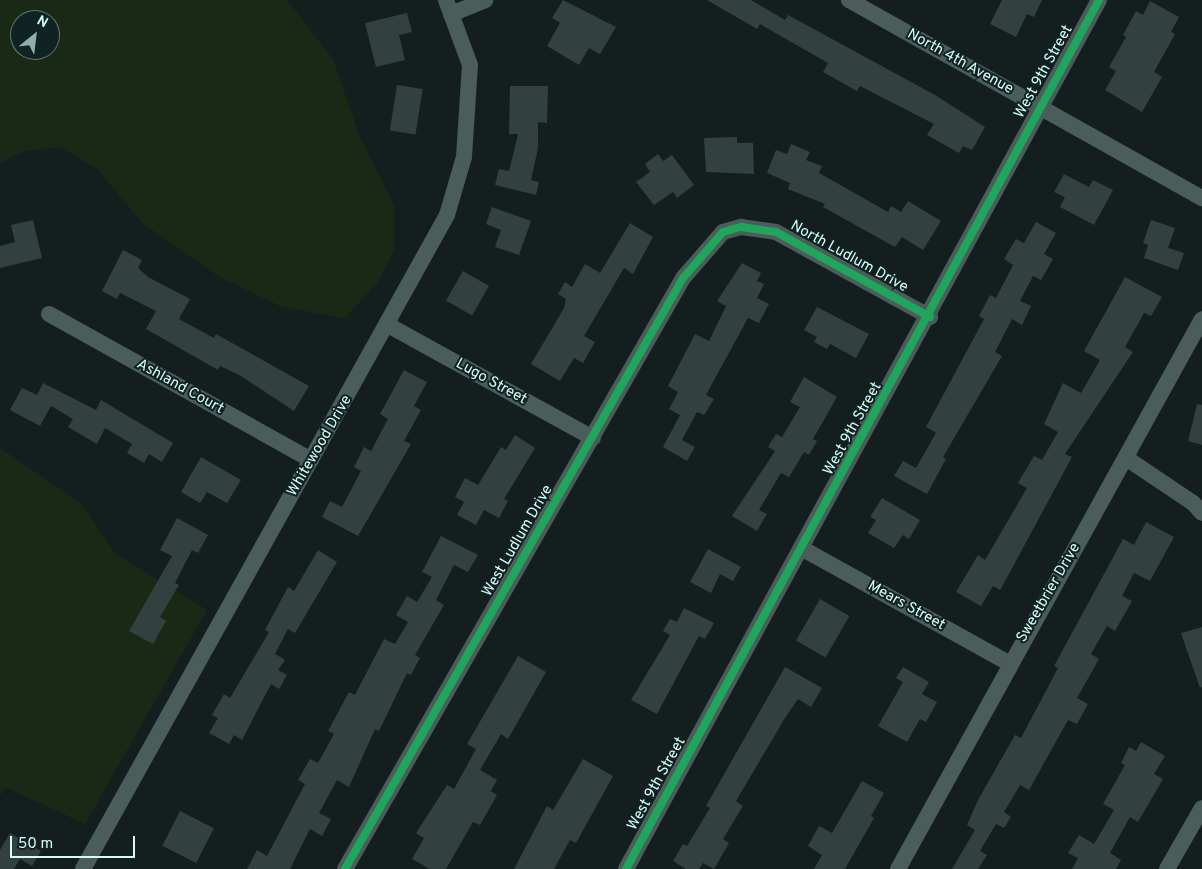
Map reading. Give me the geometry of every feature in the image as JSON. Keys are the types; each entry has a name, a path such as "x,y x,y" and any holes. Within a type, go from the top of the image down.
{"street":[{"path":"448,7 485,0"},
{"name":"North 4th Avenue","path":"849,0 1202,198"},
{"name":"West 9th Street","path":"626,869 930,317 1040,106 1099,0"},
{"name":"Whitewood Drive","path":"83,869 388,325 447,215 464,157 470,66 448,7"},
{"name":"North Ludlum Drive","path":"723,232 741,227 776,232 930,317"},
{"name":"West Ludlum Drive","path":"345,869 683,278 723,232"},
{"name":"Ashland Court","path":"49,314 311,460"},
{"name":"Sweetbrier Drive","path":"898,869 1009,663 1126,458 1202,319"},
{"name":"Lugo Street","path":"388,325 593,438"},
{"path":"1126,458 1194,503 1202,514"},
{"name":"Mears Street","path":"803,549 1009,663"},
{"path":"1167,869 1202,808"}],"green space":[{"path":"0,0 287,0 333,59 360,137 394,205 394,250 378,282 345,318 282,307 218,276 142,223 97,169 60,147 24,151 0,163"},
{"path":"0,448 81,503 115,553 207,610 85,824 5,787 0,796"}],"building":[{"path":"563,0 616,27 600,54 589,48 579,65 547,46 560,23 552,18"},
{"path":"707,0 751,0 785,20 788,15 935,95 985,127 972,150 963,146 959,153 927,135 934,124 860,86 857,91 823,72 828,63 760,24 757,29"},
{"path":"1002,0 1042,0 1034,17 1027,14 1016,37 990,24"},
{"path":"1150,1 1179,17 1171,32 1175,34 1154,72 1162,77 1142,112 1105,90 1116,71 1109,67 1126,37 1123,35 1136,11 1143,15"},
{"path":"407,13 412,32 399,35 405,60 376,67 365,23"},
{"path":"397,85 423,89 415,135 390,130"},
{"path":"510,86 548,86 547,123 538,122 538,148 531,180 539,182 536,195 495,185 499,169 509,171 518,134 509,134"},
{"path":"737,137 737,143 753,143 754,174 706,172 704,138"},
{"path":"791,144 810,152 806,160 822,166 819,173 888,212 891,206 901,212 908,201 941,221 923,250 902,237 895,247 823,207 825,204 788,189 790,183 767,173 776,150 787,154"},
{"path":"658,154 663,161 672,155 694,185 677,198 673,192 654,205 636,182 650,172 645,164"},
{"path":"1064,174 1089,187 1093,180 1113,190 1094,225 1060,207 1065,197 1054,192"},
{"path":"492,207 531,221 519,255 495,247 501,230 486,224"},
{"path":"33,220 42,258 0,268 0,246 15,242 11,225"},
{"path":"1151,220 1175,228 1168,248 1184,253 1178,270 1144,258 1148,245 1143,243"},
{"path":"1036,222 1056,233 1044,254 1053,259 1041,280 1033,276 1020,301 1031,306 1022,325 1012,319 995,352 1002,356 943,457 946,459 927,494 894,476 903,461 916,468 936,433 926,427 984,319 979,316 990,295 996,298 1013,265 1004,259 1016,239 1024,243"},
{"path":"630,223 653,237 633,274 624,268 584,336 595,342 583,363 574,358 560,381 531,364 564,308 566,299 558,294 565,282 572,287 585,264 600,273"},
{"path":"123,250 142,260 138,268 148,277 190,299 179,319 214,338 216,334 309,386 294,411 241,376 220,366 218,370 146,329 156,311 120,293 117,299 102,291"},
{"path":"742,263 761,273 757,281 764,284 757,298 769,304 759,323 748,318 706,395 714,399 704,415 697,412 682,440 695,447 687,461 663,447 680,415 669,409 678,392 668,386 695,334 709,341 726,306 717,301"},
{"path":"463,271 489,286 472,315 446,300"},
{"path":"1125,277 1162,297 1151,316 1144,313 1125,347 1133,352 1065,454 1072,457 1000,590 993,586 981,606 956,592 978,555 985,560 1027,488 1018,483 1034,456 1042,460 1058,432 1044,424 1063,383 1081,393 1100,360 1084,351"},
{"path":"817,307 869,334 856,358 830,344 827,349 814,342 817,337 804,330"},
{"path":"404,370 427,382 414,406 421,410 404,441 411,444 358,536 322,517 330,501 342,507 361,471 354,467 364,447 371,451 388,419 380,414"},
{"path":"804,377 837,397 813,439 817,441 809,455 804,452 789,477 781,473 759,510 767,514 757,531 732,516 775,451 768,447 776,434 782,437 800,407 790,402"},
{"path":"43,383 96,410 101,400 173,443 162,462 149,454 144,463 127,453 132,444 105,428 97,444 68,427 73,419 51,406 40,426 10,410 22,388 37,395"},
{"path":"1197,404 1202,405 1202,445 1188,441"},
{"path":"515,435 535,448 504,499 508,501 499,518 484,510 476,525 457,515 464,502 455,497 465,478 478,485 501,447 506,450"},
{"path":"201,457 241,480 227,503 207,492 200,503 181,492"},
{"path":"882,498 920,520 909,539 903,535 894,548 868,533 876,520 870,517"},
{"path":"177,518 208,535 198,553 192,550 175,583 179,585 160,617 166,621 153,644 129,631 172,556 160,550"},
{"path":"1146,522 1174,537 1150,581 1134,573 1122,596 1132,601 1115,631 1107,626 1091,654 1099,659 1077,698 1088,704 1077,724 1068,720 1029,790 1020,785 1004,812 1011,817 1004,828 996,824 980,851 987,855 978,869 952,869 975,830 967,825 978,800 1015,735 1021,738 1058,668 1054,666 1123,539 1134,545"},
{"path":"441,536 478,555 468,572 454,565 436,600 444,605 415,655 420,658 411,675 407,673 379,731 375,729 349,787 337,780 319,813 331,819 322,836 310,829 290,869 247,869 257,850 267,856 305,784 298,780 310,759 318,763 334,734 328,731 349,692 355,695 384,639 395,644 408,622 396,615 407,596 417,602 432,577 422,572"},
{"path":"708,549 741,567 733,581 720,574 711,593 690,582"},
{"path":"318,550 337,562 295,633 288,629 275,654 285,660 278,670 287,675 279,689 271,684 242,740 234,735 229,744 209,733 218,718 212,715 224,694 230,698 269,632 265,630 288,587 294,591"},
{"path":"820,599 849,616 825,658 796,641"},
{"path":"684,608 714,623 705,639 699,636 657,714 631,700 670,635 663,631 670,619 677,622"},
{"path":"1202,627 1202,687 1200,688 1181,633"},
{"path":"518,656 546,672 508,739 501,734 480,770 497,780 491,791 497,795 480,825 473,822 446,869 430,869 412,859 424,838 416,833 447,785 454,789 476,749 467,744"},
{"path":"785,667 822,688 811,707 798,699 785,718 736,801 743,806 723,839 729,843 714,869 703,863 699,869 686,869 673,861 683,844 687,846 710,808 706,806"},
{"path":"903,667 929,682 922,694 937,702 926,722 920,719 907,742 878,726 903,682 896,678"},
{"path":"1141,742 1165,756 1154,774 1163,779 1138,822 1130,817 1110,853 1121,860 1116,869 1072,869 1078,858 1068,853 1079,835 1094,844 1114,810 1103,804 1125,765 1121,763 1129,747 1136,751"},
{"path":"583,759 613,776 576,843 570,840 554,869 514,869 547,806 553,810"},
{"path":"862,781 884,793 871,816 874,818 845,869 814,869 822,855 808,846 819,826 832,833"},
{"path":"180,811 214,828 196,863 162,846"},
{"path":"10,833 41,851 32,866 20,859 14,869 0,869 0,850"}],"cycle path":[{"path":"626,869 1099,0"},
{"path":"345,869 683,278 723,232 741,227 776,232 930,317"}]}
